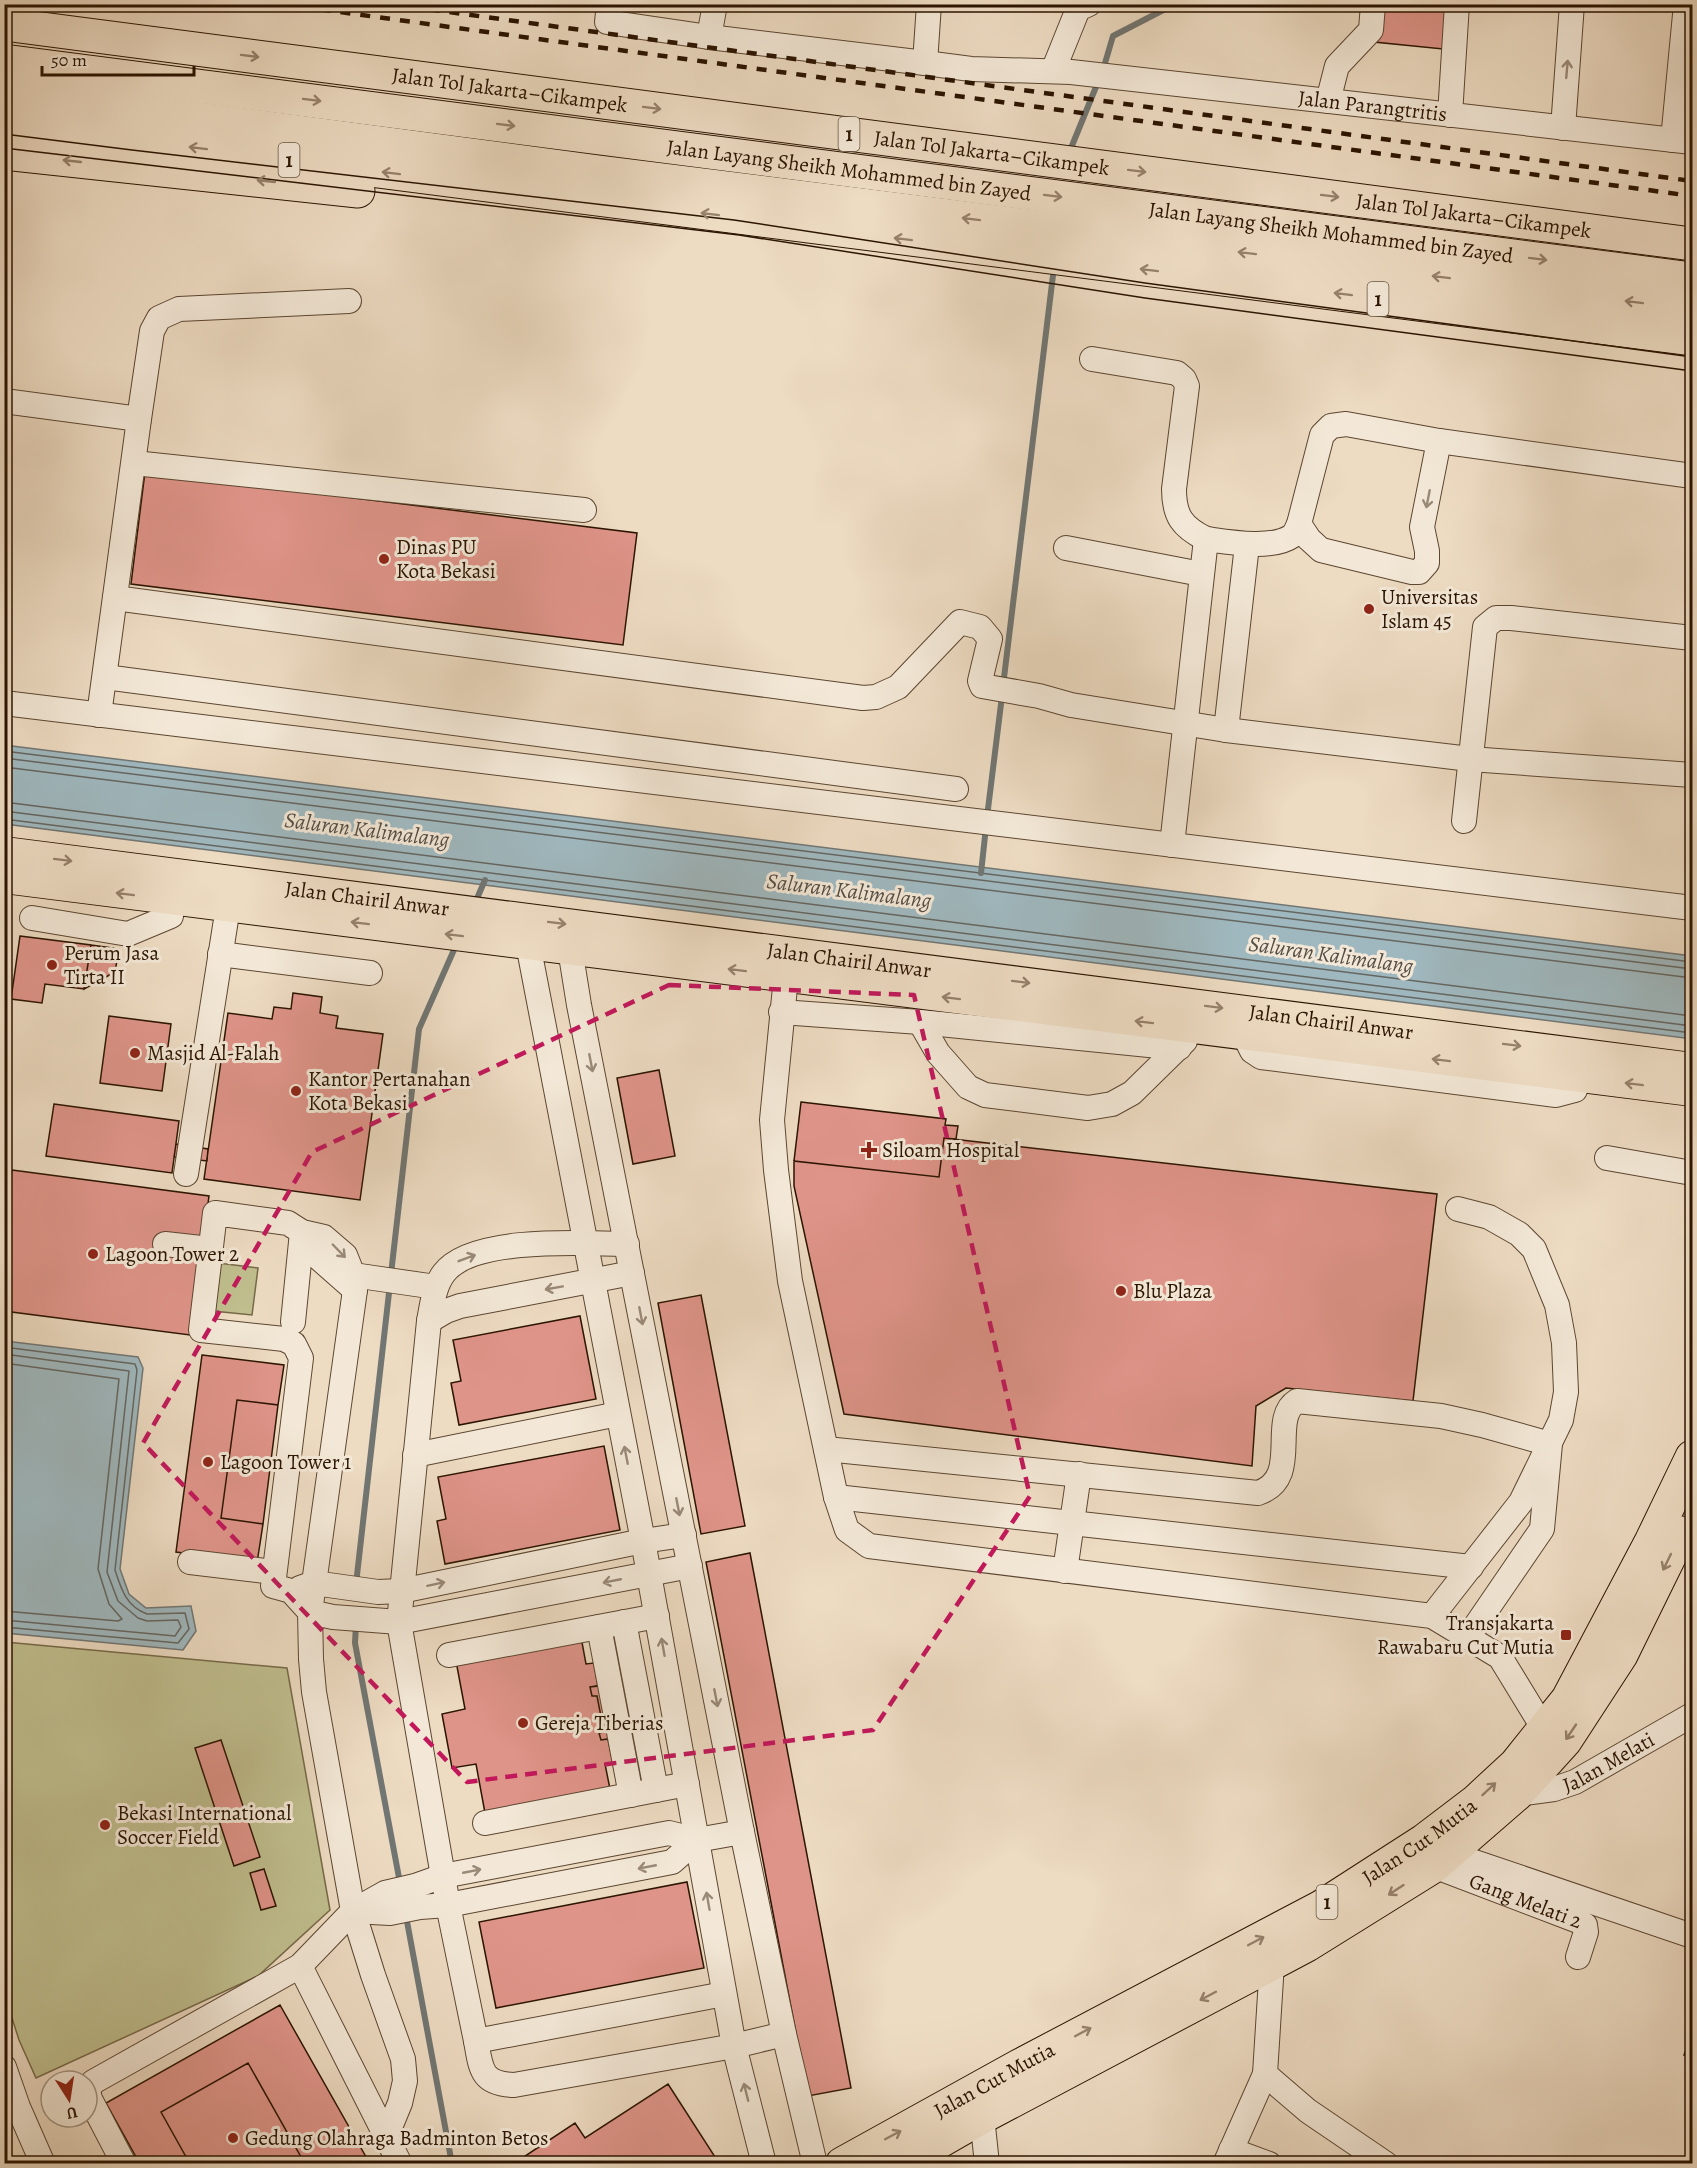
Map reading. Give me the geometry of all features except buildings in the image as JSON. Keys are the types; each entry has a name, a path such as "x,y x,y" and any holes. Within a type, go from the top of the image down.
{"highway":[{"name":"Jalan Tol Jakarta–Cikampek","path":"4,24 1692,244"},
{"name":"Jalan Layang Sheikh Mohammed bin Zayed","path":"4,61 1692,279"},
{"name":"Jalan Layang Sheikh Mohammed bin Zayed","path":"4,93 575,169 1692,309"},
{"name":"1","path":"4,123 1692,339"},
{"path":"4,153 464,202 509,204 541,202 574,196"},
{"name":"Jalan Cut Mutia","path":"900,2163 982,2117 1307,1945 1441,1859 1517,1794 1565,1741 1621,1654 1687,1500 1692,1457"},
{"name":"Jalan Cut Mutia","path":"842,2163 1321,1906 1425,1840 1475,1802 1516,1764 1568,1699 1687,1500"}],"main road":[{"name":"Jalan Chairil Anwar","path":"4,852 230,894 1245,1023 1692,1068"},
{"name":"Jalan Chairil Anwar","path":"4,878 172,900 230,894"},
{"name":"Jalan Chairil Anwar","path":"495,927 528,944 787,965 1188,1038 1245,1023 1579,1077 1692,1091"}],"street":[{"name":"Jalan Parangtritis","path":"609,4 607,22 709,38 971,69 1062,72 1130,79 1683,141"},
{"path":"709,38 715,4"},
{"path":"925,63 929,4"},
{"path":"1328,101 1337,66 1371,30 1373,4"},
{"path":"1450,115 1457,4"},
{"path":"1563,128 1572,4"},
{"path":"1062,72 1082,6"},
{"path":"1683,141 1688,12"},
{"path":"99,715 139,419 155,322 167,313 196,307 349,301"},
{"path":"1092,358 1178,373 1184,379 1187,386 1174,504 1189,530 1206,539 1247,545 1283,540 1293,535 1299,524 1322,435 1331,426 1346,424 1439,441 1692,476"},
{"path":"4,401 139,419"},
{"path":"1299,524 1309,539 1321,550 1419,572 1427,563 1422,527 1439,441"},
{"path":"134,463 584,510"},
{"path":"1172,845 1206,539"},
{"path":"1226,730 1247,545"},
{"path":"1066,548 1201,574"},
{"path":"115,598 863,698 876,697 898,687 960,622 980,627 990,639 980,681 982,686 1040,696 1071,705 1226,730 1470,759 1692,775"},
{"path":"1464,821 1485,627 1496,618 1692,638"},
{"path":"105,677 956,789"},
{"path":"4,703 1692,908"},
{"path":"186,1174 230,894"},
{"path":"32,918 128,934 171,916 172,900"},
{"path":"528,944 649,1573 724,1994 762,2163"},
{"path":"570,949 583,1026 742,1832 784,2034 815,2163"},
{"path":"220,954 370,973"},
{"path":"787,965 772,1120 776,1170 790,1281 836,1497 847,1530 869,1546 1432,1616 1500,1657 1544,1729"},
{"path":"781,1012 920,1023 1188,1038"},
{"path":"920,1023 938,1053 968,1087 985,1095 1088,1108 1112,1104 1132,1093 1188,1038"},
{"path":"546,1034 583,1026"},
{"path":"1607,1158 1692,1173"},
{"path":"1432,1616 1521,1503 1561,1420 1566,1392 1564,1344 1557,1305 1534,1249 1519,1234 1489,1217 1458,1209"},
{"path":"386,2137 400,2103 405,2081 403,2060 353,1911 312,1677 321,1614 314,1582 361,1281 345,1255 324,1237 302,1232 288,1223 214,1213 201,1330 284,1339 294,1344 302,1358 273,1586 291,1591 321,1614 388,1621 690,1566"},
{"path":"293,1322 302,1232"},
{"path":"627,1244 536,1243 502,1248 454,1263 442,1274 436,1287 429,1321 415,1455 390,1592 388,1621 476,2042 483,2073 488,2079 497,2083 514,2085 734,2046 784,2034"},
{"path":"165,1244 210,1249"},
{"path":"429,1321 460,1306 632,1273"},
{"path":"361,1281 412,1283 436,1287"},
{"path":"826,1449 1258,1493 1273,1487 1280,1476 1286,1421 1291,1406 1297,1401 1441,1416 1550,1444"},
{"path":"415,1455 618,1414"},
{"path":"1468,1637 1542,1529 1550,1444"},
{"path":"1065,1570 1079,1474"},
{"path":"836,1497 1471,1567"},
{"path":"291,1591 314,1582 390,1592 643,1541 684,1535"},
{"path":"190,1562 274,1572"},
{"path":"449,1655 657,1616"},
{"path":"624,1622 656,1790"},
{"path":"599,1627 631,1795"},
{"name":"Jalan Melati","path":"1517,1794 1554,1789 1575,1782 1692,1715"},
{"path":"485,1823 687,1784"},
{"path":"418,1897 443,1876 669,1833 697,1840 742,1832"},
{"path":"124,2163 90,2099 88,2090 93,2082 300,1966 353,1911 418,1897 448,1905 672,1862 697,1840"},
{"path":"1441,1859 1692,1936"},
{"name":"Gang Melati 2","path":"1441,1859 1459,1877 1586,1925 1578,1957"},
{"path":"1269,2163 1228,2157 1265,2074 1272,1963"},
{"path":"300,1966 400,2163"},
{"path":"476,2042 724,1994"},
{"path":"4,2067 11,2108 43,2163"},
{"path":"1265,2074 1308,2111 1386,2163"},
{"path":"982,2117 987,2163"}],"highlighted area":[{"path":"669,985 914,995 1030,1496 873,1730 467,1782 143,1443 312,1152"}],"shaded area":[{"path":"218,1263 258,1268 252,1315 213,1311"},
{"path":"5,1642 287,1668 330,1910 258,1976 56,2069 39,2069 39,2077 36,2078 19,2040 5,1996"}],"water":[{"name":"Saluran Kalimalang","path":"4,745 1692,956 1692,1039 5,824"},
{"path":"5,1341 138,1357 143,1368 120,1569 129,1594 146,1608 191,1606 196,1631 183,1650 5,1633"}],"waterway":[{"path":"1103,70 1113,36 1175,4"},
{"path":"1069,153 1098,82"},
{"path":"1003,686 1054,267"},
{"path":"987,817 1002,696"},
{"path":"981,873 986,827"},
{"path":"475,903 485,880"},
{"path":"391,1274 419,1029 457,943"},
{"path":"356,1584 390,1284"},
{"path":"356,1624 355,1643 400,1883"},
{"path":"406,1916 452,2164"}],"tram line":[{"path":"4,134 734,220 1145,283 1692,357"},
{"path":"4,148 739,235 1145,298 1692,371"}],"railway":[{"path":"281,4 1692,196"},
{"path":"390,4 1692,181"}],"place":[{"name":"Dinas PU Kota Bekasi","path":"384,559"},
{"name":"Universitas Islam 45","path":"1369,609"},
{"name":"Perum Jasa Tirta II","path":"52,965"},
{"name":"Masjid Al-Falah","path":"135,1053"},
{"name":"Kantor Pertanahan Kota Bekasi","path":"296,1091"},
{"name":"Siloam Hospital","path":"869,1150"},
{"name":"Lagoon Tower 2","path":"93,1254"},
{"name":"Blu Plaza","path":"1121,1291"},
{"name":"Lagoon Tower 1","path":"208,1462"},
{"name":"Transjakarta Rawabaru Cut Mutia","path":"1566,1635"},
{"name":"Gereja Tiberias","path":"523,1723"},
{"name":"Bekasi International Soccer Field","path":"105,1825"},
{"name":"Gedung Olahraga Badminton Betos","path":"233,2138"}]}
